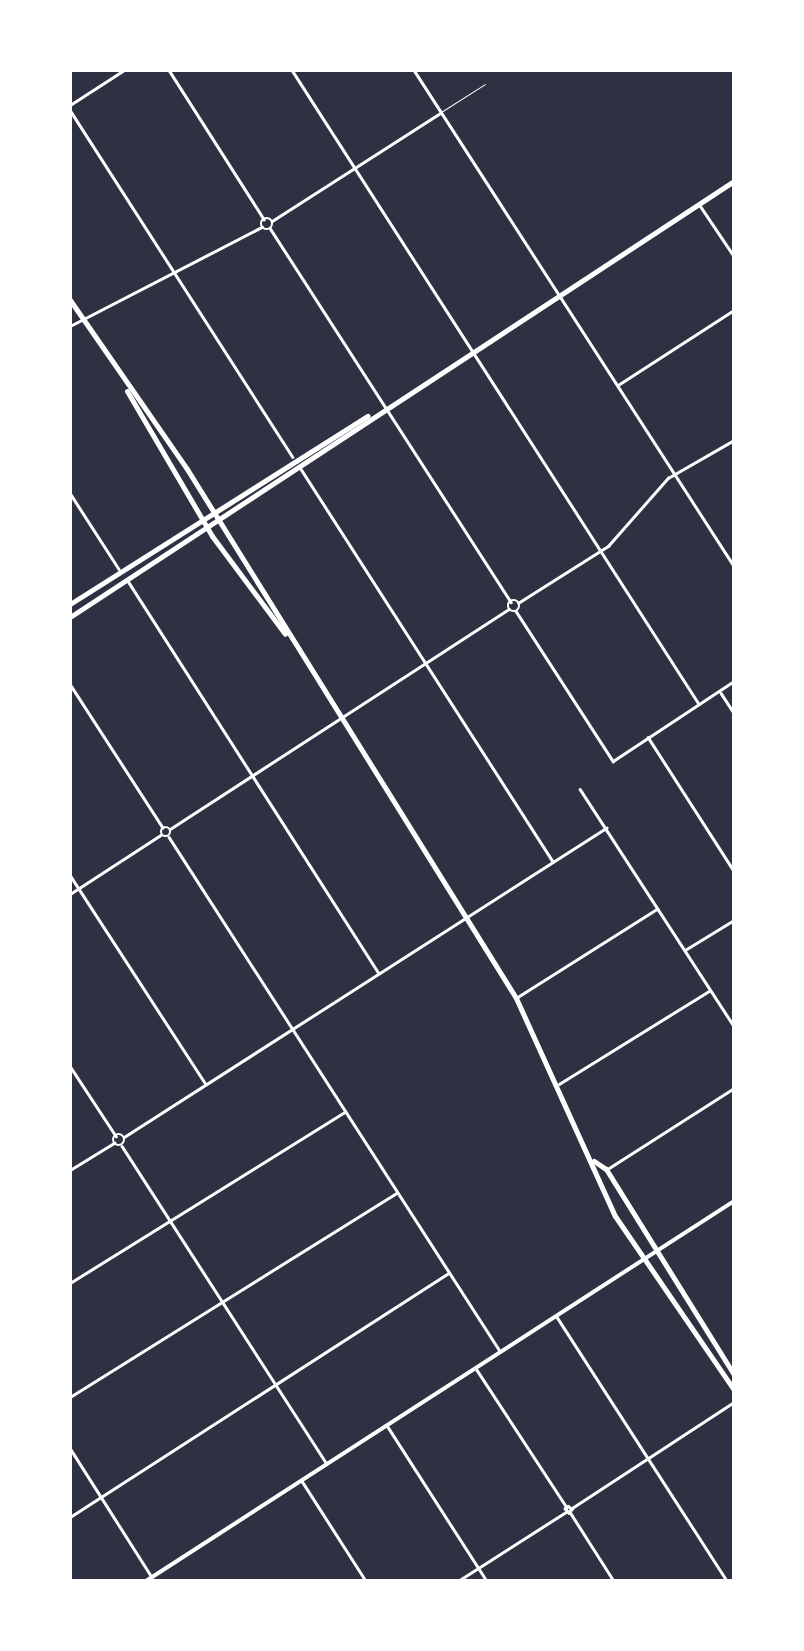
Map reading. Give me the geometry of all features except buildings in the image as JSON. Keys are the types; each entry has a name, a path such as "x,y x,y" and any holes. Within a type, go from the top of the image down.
{"main road":[{"path":"70,617 301,469 384,406 734,181"},
{"path":"70,300 212,509 282,618 285,634"},
{"path":"127,389 128,400 200,517 285,634 516,998 560,1084 610,1207 734,1390"},
{"path":"70,604 293,457 374,413"},
{"path":"594,1162 606,1170 734,1375"}],"street":[{"path":"124,70 70,107 293,457"},
{"path":"169,70 264,219 272,221"},
{"path":"292,70 699,704"},
{"path":"414,70 734,565"},
{"path":"270,228 272,221 441,112"},
{"path":"699,204 734,256"},
{"path":"262,226 264,219"},
{"path":"70,326 262,226 270,228 510,602 509,609 170,829 163,828"},
{"path":"618,385 734,310"},
{"path":"510,602 518,603 601,550 676,475 734,440"},
{"path":"301,469 553,862"},
{"path":"70,493 119,570"},
{"path":"128,581 380,974"},
{"path":"516,611 518,603"},
{"path":"509,609 516,611 613,761 734,681"},
{"path":"70,684 163,828 161,835 70,894"},
{"path":"720,690 734,713"},
{"path":"648,737 734,870"},
{"path":"580,790 734,1026"},
{"path":"116,1136 124,1137 606,828"},
{"path":"168,837 170,829"},
{"path":"161,835 168,837 501,1352"},
{"path":"70,874 206,1085"},
{"path":"516,998 658,908"},
{"path":"686,950 734,920"},
{"path":"560,1084 710,990"},
{"path":"70,1066 116,1136 114,1144"},
{"path":"606,1170 734,1088"},
{"path":"70,1283 346,1111"},
{"path":"122,1146 124,1137"},
{"path":"70,1170 114,1144 122,1146 328,1464"},
{"path":"70,1397 398,1192"},
{"path":"146,1581 733,1204"},
{"path":"70,1518 448,1273"},
{"path":"556,1316 726,1581"},
{"path":"476,1368 614,1581"},
{"path":"458,1581 734,1402"},
{"path":"388,1426 487,1581"},
{"path":"70,1448 152,1577"},
{"path":"302,1481 366,1581"}],"lane":[{"path":"441,112 485,84"}]}
